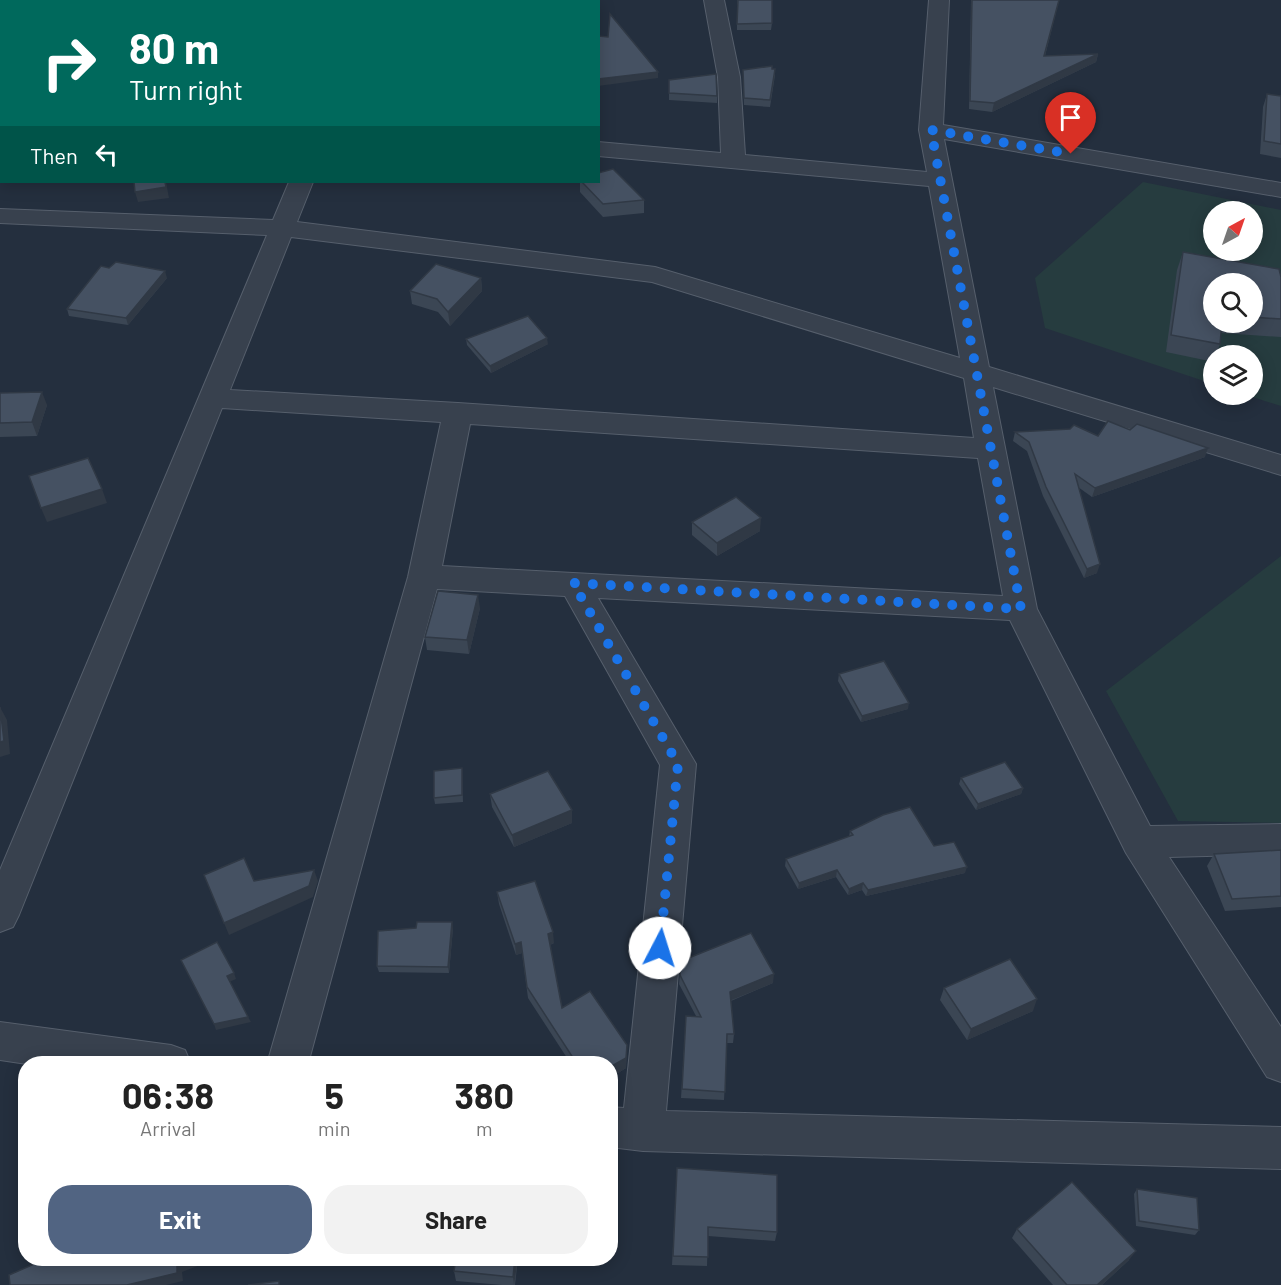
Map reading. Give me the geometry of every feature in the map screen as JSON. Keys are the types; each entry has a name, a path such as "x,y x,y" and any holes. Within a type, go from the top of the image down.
{"street":[{"path":"714,0 729,77 733,161"},
{"path":"939,0 931,130 1021,609 1139,842 1281,1063"},
{"path":"931,130 1281,190"},
{"path":"600,149 940,180"},
{"path":"0,915 301,183"},
{"path":"0,216 283,228 655,275 1281,465"},
{"path":"211,398 458,412 991,448"},
{"path":"288,1056 424,577 458,412"},
{"path":"424,577 573,583 1021,609"},
{"path":"573,583 678,764 627,1129 1281,1148"},
{"path":"1139,842 1281,839"},
{"path":"0,1041 112,1056"}],"green space":[{"path":"1143,182 1237,201 1203,201 1203,261 1263,261 1263,206 1281,210 1281,406 1263,400 1263,345 1203,345 1203,381 1045,328 1035,278"},
{"path":"1281,556 1281,823 1178,821 1106,691"}],"building":[{"path":"738,0 772,0 772,23 737,24"},
{"path":"972,0 1059,0 1044,56 1098,54 994,103 970,101"},
{"path":"610,14 658,72 600,79 600,36 608,37"},
{"path":"772,66 772,69 775,69 770,100 744,98 743,70"},
{"path":"716,74 717,96 669,93 669,80"},
{"path":"1267,94 1281,96 1281,144 1264,141"},
{"path":"613,169 644,200 603,204 583,183 600,183 600,172"},
{"path":"134,183 165,183 166,187 135,192"},
{"path":"1183,252 1203,256 1203,261 1234,261 1279,269 1281,319 1263,318 1263,273 1203,273 1203,333 1221,333 1220,344 1171,335"},
{"path":"116,262 165,271 126,318 67,309 101,266 109,268"},
{"path":"436,264 481,278 448,312 437,299 410,291"},
{"path":"528,316 547,338 490,366 466,339"},
{"path":"42,392 32,422 0,423 0,393"},
{"path":"1108,421 1130,430 1137,424 1208,448 1095,488 1075,474 1100,564 1087,569 1046,487 1029,442 1015,432 1070,429 1074,425 1098,436"},
{"path":"88,458 102,489 41,508 29,476"},
{"path":"736,497 761,518 717,543 692,522"},
{"path":"438,591 478,595 467,640 425,637"},
{"path":"884,661 909,703 862,716 839,674"},
{"path":"0,707 4,741 0,742"},
{"path":"1005,762 1023,788 978,804 961,778"},
{"path":"462,768 462,795 434,798 434,771"},
{"path":"548,771 572,810 512,835 490,794"},
{"path":"910,807 934,846 954,842 967,867 868,890 863,883 849,889 837,870 799,883 786,859 853,835 850,831 883,815"},
{"path":"1281,850 1281,896 1232,899 1214,854"},
{"path":"244,858 254,881 314,870 309,886 224,923 204,875"},
{"path":"535,881 553,932 548,934 562,1008 590,991 627,1045 626,1058 618,1062 618,1056 572,1056 527,987 521,942 515,944 497,892"},
{"path":"417,922 452,922 448,967 377,966 378,931 416,928"},
{"path":"751,933 774,974 730,992 734,1034 727,1034 725,1092 682,1089 686,1016 701,1017 680,975 681,961"},
{"path":"217,942 234,973 227,976 248,1017 214,1024 181,960"},
{"path":"1010,959 1037,999 971,1029 944,988"},
{"path":"677,1168 777,1175 777,1232 708,1227 708,1257 673,1256"},
{"path":"1072,1182 1136,1251 1097,1285 1067,1285 1017,1229"},
{"path":"1137,1189 1197,1198 1199,1230 1139,1221"},
{"path":"30,1266 177,1266 177,1273 127,1285 10,1285 9,1275"},
{"path":"455,1266 514,1266 513,1277 454,1271"},
{"path":"279,1281 279,1285 248,1285"}],"route":[{"path":"660,948 678,764 573,583 1021,609 931,130 1071,154"}]}
